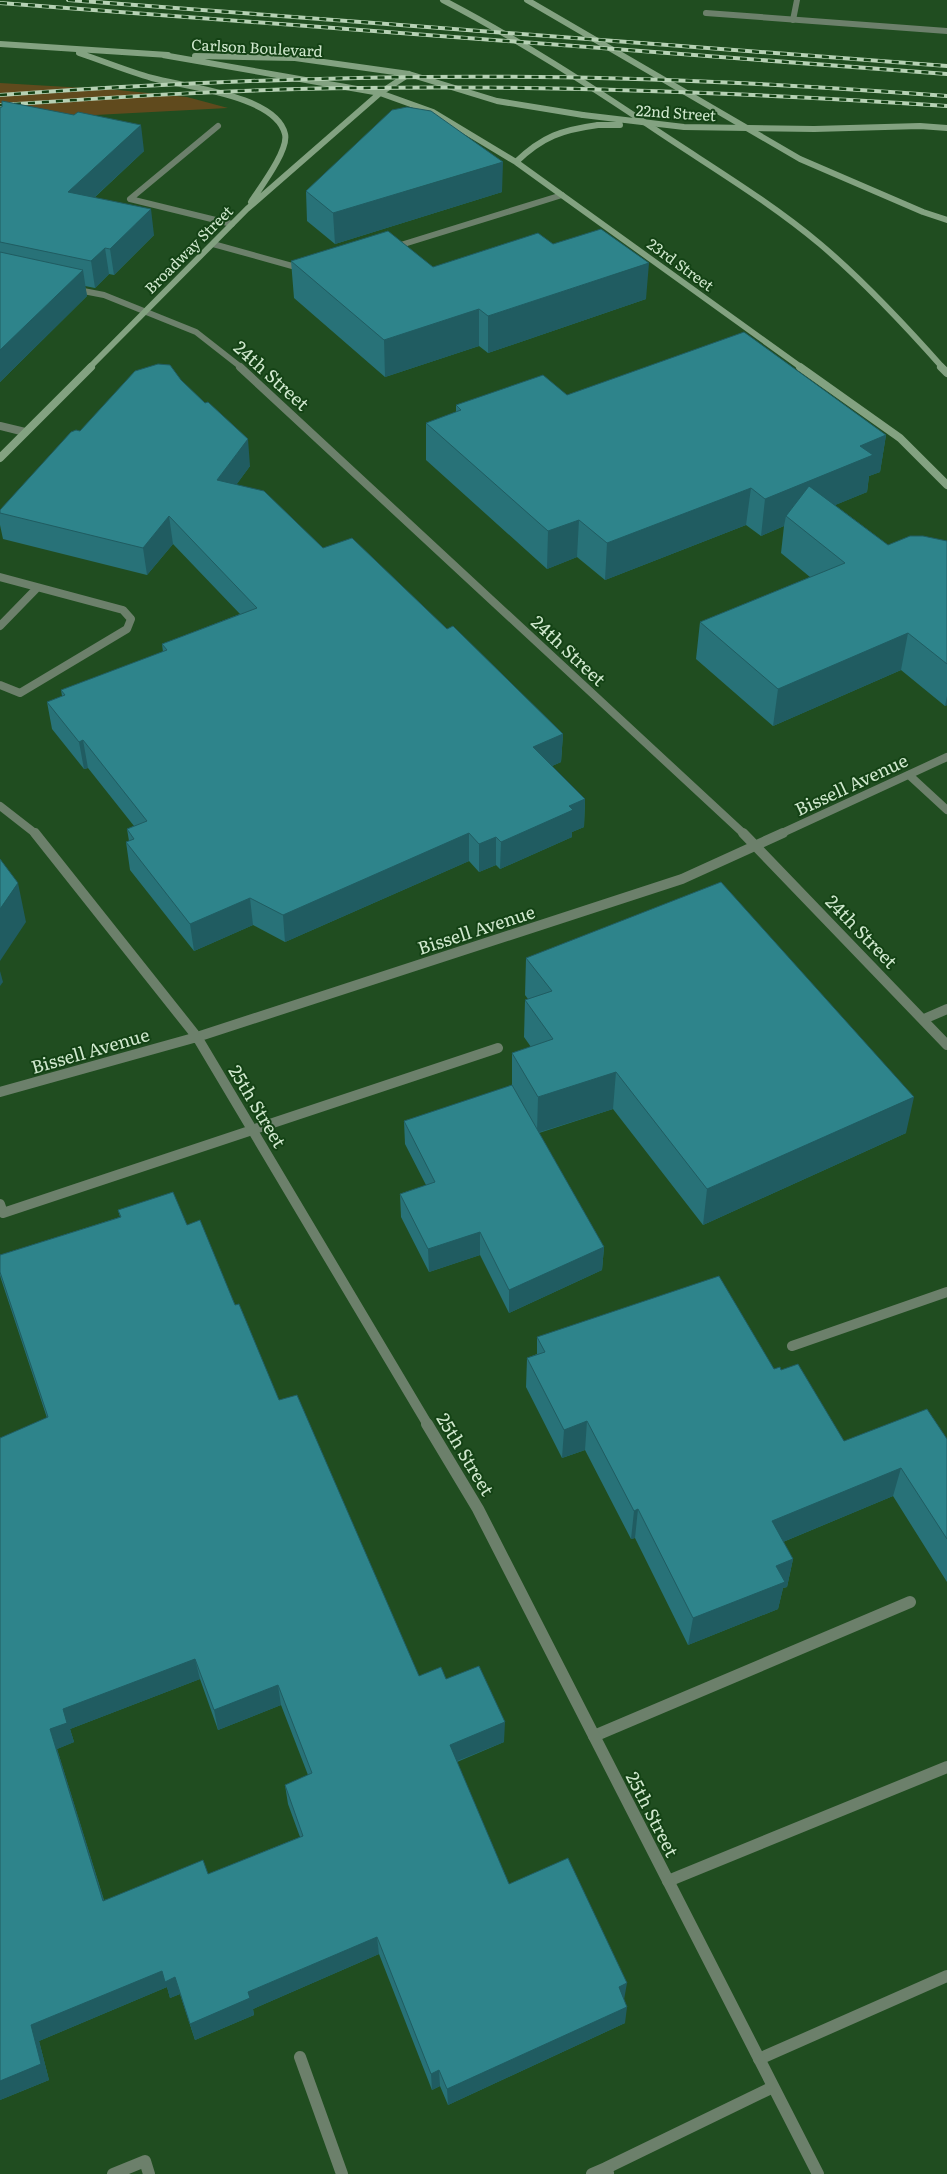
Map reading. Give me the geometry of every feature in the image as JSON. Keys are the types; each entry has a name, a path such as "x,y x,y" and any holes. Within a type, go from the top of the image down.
{"main road":[{"path":"443,0 497,27 568,70 776,212 840,261 904,324 947,374"},
{"path":"527,0 800,160 923,212 947,220"},
{"name":"Carlson Boulevard","path":"0,44 163,55 295,58 409,74"},
{"path":"66,49 154,78 236,97 261,108 274,117 285,135 284,146 247,209"},
{"name":"Carlson Boulevard","path":"163,55 380,93"},
{"name":"Broadway Street","path":"0,458 247,209 380,93 409,74"},
{"name":"22nd Street","path":"409,74 497,101 583,115 684,127 814,129 920,126 947,128"},
{"name":"23rd Street","path":"380,93 433,112 516,162 900,438 947,485"},
{"path":"516,162 539,141 559,131 598,125 684,127"}],"street":[{"path":"793,20 798,0"},
{"path":"706,13 947,31"},
{"path":"932,30 947,26"},
{"path":"218,126 130,199 232,224"},
{"path":"381,251 562,195"},
{"path":"213,244 311,271"},
{"name":"24th Street","path":"66,287 104,296 196,332 229,356 756,845 947,1045"},
{"path":"0,426 26,432"},
{"path":"0,577 123,610 131,619 127,629 20,693 0,685"},
{"path":"0,626 37,588"},
{"name":"Bissell Avenue","path":"0,1092 197,1037 682,879 947,757"},
{"path":"909,775 947,810"},
{"name":"25th Street","path":"0,806 35,832 197,1037 253,1130 478,1508 818,2174"},
{"path":"924,1019 947,1009"},
{"path":"0,1204 3,1213 498,1048"},
{"path":"792,1346 947,1292"},
{"path":"594,1736 910,1602"},
{"path":"668,1881 947,1767"},
{"path":"759,2059 947,1976"},
{"path":"300,2057 342,2174"},
{"path":"602,2172 773,2087"},
{"path":"113,2174 145,2161 149,2174"}],"shaded area":[{"path":"0,83 118,90 187,97 228,108 0,120"}],"building":[{"path":"2,101 74,115 78,112 141,125 68,192 151,209 110,249 105,248 91,261 0,242 0,107 2,107"},
{"path":"407,107 431,111 503,162 333,213 306,191 392,110"},
{"path":"601,229 649,263 488,316 479,309 384,340 291,261 388,231 433,267 538,233 553,244"},
{"path":"0,252 83,270 0,350"},
{"path":"744,332 886,435 860,446 873,455 765,499 751,488 607,543 579,520 548,531 426,423 461,410 456,405 543,375 567,395"},
{"path":"158,364 170,365 181,380 205,403 208,402 248,439 217,480 264,491 323,548 352,538 447,629 453,626 563,734 533,747 585,799 569,806 573,810 501,842 496,837 479,844 469,833 283,915 250,898 190,924 126,842 134,839 127,829 147,821 83,740 79,742 47,702 65,695 61,690 167,650 162,644 257,608 169,516 143,548 0,513 0,510 71,432 80,431 135,371"},
{"path":"809,486 888,545 910,536 923,536 947,541 947,664 908,633 778,689 700,622 845,563 786,516"},
{"path":"0,859 18,883 0,909"},
{"path":"721,882 914,1097 707,1189 616,1072 538,1097 512,1053 553,1039 525,1000 552,991 526,958"},
{"path":"512,1085 604,1247 509,1290 480,1232 428,1249 400,1194 435,1182 404,1121"},
{"path":"173,1192 187,1225 200,1220 235,1305 239,1304 279,1400 297,1395 419,1676 441,1667 446,1679 479,1666 505,1722 450,1745 509,1884 568,1858 627,1983 619,1987 627,2007 447,2089 439,2070 431,2074 377,1937 248,1992 250,1998 190,2024 175,1977 165,1982 162,1971 31,2025 41,2064 0,2081 0,1438 48,1417 0,1272 0,1255 121,1217 118,1210","holes":["195,1659 214,1710 278,1685 312,1773 285,1785 303,1836 208,1874 203,1860 103,1901 50,1729 67,1723 63,1709"]},
{"path":"719,1276 774,1369 780,1367 781,1370 798,1364 844,1441 927,1409 947,1439 947,1539 901,1468 772,1521 793,1559 776,1566 785,1582 693,1618 638,1509 634,1511 587,1421 564,1430 527,1358 545,1352 537,1337"}],"railway":[{"path":"68,0 947,66"},
{"path":"0,3 947,74"},
{"path":"0,95 134,86 269,80 471,77 691,81 947,96"},
{"path":"0,105 223,92 431,87 652,91 947,106"}]}
